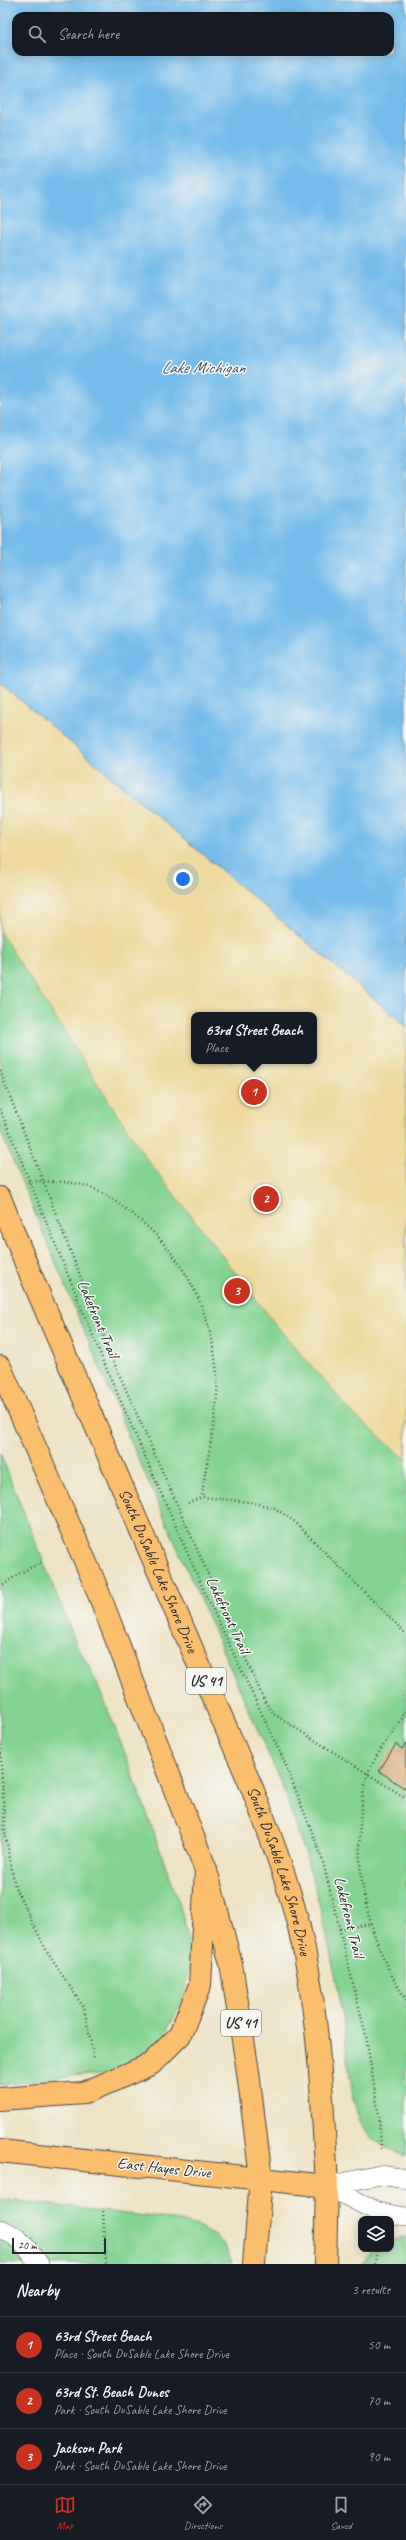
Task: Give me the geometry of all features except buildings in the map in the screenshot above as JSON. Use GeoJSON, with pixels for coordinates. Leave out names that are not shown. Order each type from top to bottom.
{"type":"FeatureCollection","features":[{"type":"Feature","properties":{"kind":"main road","name":"South DuSable Lake Shore Drive"},"geometry":{"type":"LineString","coordinates":[[0,1198],[32,1278],[252,1788],[278,1853],[308,1971],[321,2076],[327,2186]]}},
{"type":"Feature","properties":{"kind":"main road","name":"US 41"},"geometry":{"type":"LineString","coordinates":[[0,1367],[93,1579],[206,1870],[231,1964],[248,2072],[260,2179],[254,2264]]}},
{"type":"Feature","properties":{"kind":"main road"},"geometry":{"type":"LineString","coordinates":[[0,2099],[23,2099],[84,2093],[150,2064],[180,2035],[200,1985],[206,1870]]}},
{"type":"Feature","properties":{"kind":"main road","name":"East Hayes Drive"},"geometry":{"type":"LineString","coordinates":[[0,2151],[327,2186]]}},
{"type":"Feature","properties":{"kind":"main road","name":"US 41"},"geometry":{"type":"LineString","coordinates":[[325,2264],[327,2186]]}},
{"type":"Feature","properties":{"kind":"lane","name":"East Hayes Drive"},"geometry":{"type":"LineString","coordinates":[[327,2186],[380,2175],[406,2179]]}},
{"type":"Feature","properties":{"kind":"lane","name":"East Hayes Drive"},"geometry":{"type":"LineString","coordinates":[[327,2186],[380,2214],[406,2217]]}},
{"type":"Feature","properties":{"kind":"lane"},"geometry":{"type":"LineString","coordinates":[[0,2229],[9,2232],[23,2242],[39,2264]]}},
{"type":"Feature","properties":{"kind":"path","name":"Lakefront Trail"},"geometry":{"type":"LineString","coordinates":[[0,1070],[42,1181],[118,1372],[265,1702],[275,1715],[406,1798]]}},
{"type":"Feature","properties":{"kind":"path","name":"Lakefront Trail"},"geometry":{"type":"LineString","coordinates":[[0,1109],[28,1182],[154,1479],[285,1763],[322,1858],[366,2036],[379,2116],[381,2146]]}},
{"type":"Feature","properties":{"kind":"path"},"geometry":{"type":"LineString","coordinates":[[28,1182],[42,1181],[80,1184],[109,1196],[149,1226],[180,1263],[200,1299],[214,1348],[217,1378],[215,1412],[205,1465],[202,1497]]}},
{"type":"Feature","properties":{"kind":"path"},"geometry":{"type":"LineString","coordinates":[[188,1503],[202,1497],[250,1502],[275,1508],[290,1519],[406,1634]]}},
{"type":"Feature","properties":{"kind":"path"},"geometry":{"type":"LineString","coordinates":[[0,1588],[18,1574],[44,1561]]}},
{"type":"Feature","properties":{"kind":"path"},"geometry":{"type":"LineString","coordinates":[[406,1712],[368,1774],[362,1803],[360,1840],[365,1901],[370,1924],[388,1971],[406,2000]]}},
{"type":"Feature","properties":{"kind":"path"},"geometry":{"type":"LineString","coordinates":[[0,1745],[5,1832],[15,1887],[47,1952],[84,2008],[95,2066]]}},
{"type":"Feature","properties":{"kind":"path"},"geometry":{"type":"LineString","coordinates":[[340,1929],[370,1924]]}},
{"type":"Feature","properties":{"kind":"path"},"geometry":{"type":"LineString","coordinates":[[103,2211],[106,2264]]}},
{"type":"Feature","properties":{"kind":"path"},"geometry":{"type":"LineString","coordinates":[[376,2264],[377,2252]]}},
{"type":"Feature","properties":{"kind":"green space"},"geometry":{"type":"Polygon","coordinates":[[[0,683],[406,1026],[406,2157],[371,2139],[359,2119],[353,2099],[339,1993],[322,1915],[306,1856],[281,1783],[130,1440],[0,1130],[0,683]]]}},
{"type":"Feature","properties":{"kind":"green space"},"geometry":{"type":"Polygon","coordinates":[[[0,1453],[77,1646],[88,1665],[120,1740],[179,1903],[187,1936],[189,1967],[183,1996],[171,2023],[154,2046],[131,2065],[111,2072],[0,2085],[0,1453]]]}},
{"type":"Feature","properties":{"kind":"green space"},"geometry":{"type":"Polygon","coordinates":[[[0,2199],[170,2219],[198,2227],[216,2237],[225,2245],[232,2264],[0,2264],[0,2199]]]}},
{"type":"Feature","properties":{"kind":"green space"},"geometry":{"type":"Polygon","coordinates":[[[406,2236],[406,2264],[362,2264],[371,2252],[394,2252],[394,2240],[406,2236]]]}},
{"type":"Feature","properties":{"kind":"sand"},"geometry":{"type":"Polygon","coordinates":[[[0,683],[406,1026],[406,1459],[352,1413],[276,1325],[146,1158],[0,932],[0,683]]]}},
{"type":"Feature","properties":{"kind":"water","name":"Lake Michigan"},"geometry":{"type":"Polygon","coordinates":[[[0,0],[406,0],[406,1026],[0,683],[0,0]]]}},
{"type":"Feature","properties":{"kind":"place","name":"63rd Street Beach"},"geometry":{"type":"Point","coordinates":[254,1092]}},
{"type":"Feature","properties":{"kind":"place","name":"63rd St. Beach Dunes"},"geometry":{"type":"Point","coordinates":[266,1199]}},
{"type":"Feature","properties":{"kind":"place","name":"Jackson Park"},"geometry":{"type":"Point","coordinates":[237,1291]}}]}
